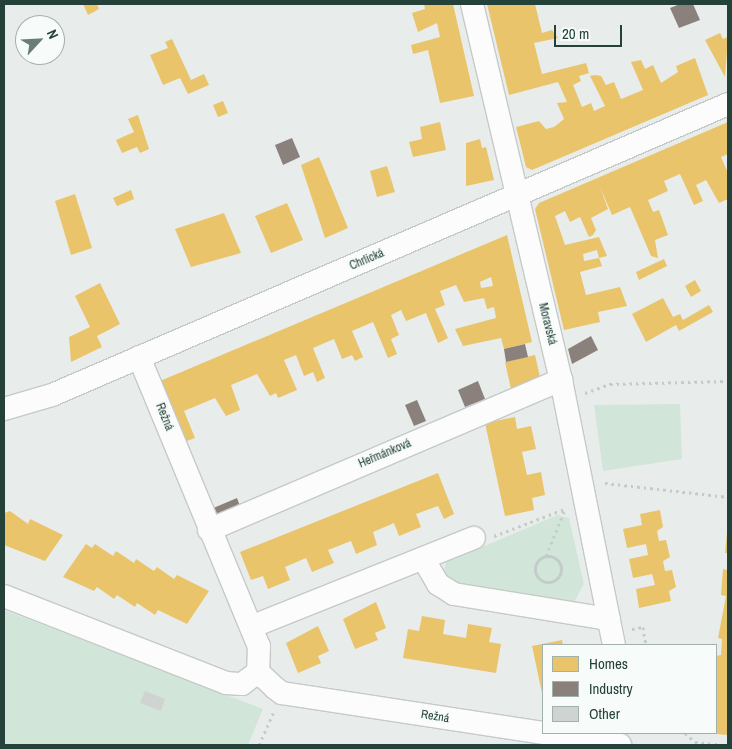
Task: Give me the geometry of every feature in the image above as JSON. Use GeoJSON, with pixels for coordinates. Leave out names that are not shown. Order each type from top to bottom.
{"type":"FeatureCollection","features":[{"type":"Feature","properties":{"kind":"street","name":"Moravská"},"geometry":{"type":"LineString","coordinates":[[472,4],[515,197],[561,380],[614,644]]}},
{"type":"Feature","properties":{"kind":"street","name":"Chrlická"},"geometry":{"type":"LineString","coordinates":[[4,409],[52,395],[728,104]]}},
{"type":"Feature","properties":{"kind":"street","name":"Režná"},"geometry":{"type":"LineString","coordinates":[[139,357],[209,530],[251,627],[261,658],[258,672]]}},
{"type":"Feature","properties":{"kind":"street","name":"Heřmánková"},"geometry":{"type":"LineString","coordinates":[[209,530],[561,380]]}},
{"type":"Feature","properties":{"kind":"street"},"geometry":{"type":"LineString","coordinates":[[251,627],[474,538]]}},
{"type":"Feature","properties":{"kind":"street"},"geometry":{"type":"LineString","coordinates":[[423,558],[438,584],[454,594],[609,619]]}},
{"type":"Feature","properties":{"kind":"street"},"geometry":{"type":"LineString","coordinates":[[4,596],[226,683],[242,684],[258,672],[282,693]]}},
{"type":"Feature","properties":{"kind":"street","name":"Režná"},"geometry":{"type":"LineString","coordinates":[[282,693],[542,733]]}},
{"type":"Feature","properties":{"kind":"street","name":"Režná"},"geometry":{"type":"LineString","coordinates":[[548,734],[620,745]]}},
{"type":"Feature","properties":{"kind":"path"},"geometry":{"type":"LineString","coordinates":[[578,396],[610,384],[728,381]]}},
{"type":"Feature","properties":{"kind":"path"},"geometry":{"type":"LineString","coordinates":[[595,482],[728,497]]}},
{"type":"Feature","properties":{"kind":"path"},"geometry":{"type":"LineString","coordinates":[[474,538],[502,535],[572,507]]}},
{"type":"Feature","properties":{"kind":"path"},"geometry":{"type":"LineString","coordinates":[[546,556],[558,560],[561,568],[560,576],[549,582],[538,578],[534,570],[539,559],[546,556],[566,509]]}},
{"type":"Feature","properties":{"kind":"path"},"geometry":{"type":"LineString","coordinates":[[260,745],[282,693]]}},
{"type":"Feature","properties":{"kind":"path"},"geometry":{"type":"LineString","coordinates":[[686,734],[695,742],[724,745]]}},
{"type":"Feature","properties":{"kind":"green space"},"geometry":{"type":"Polygon","coordinates":[[[680,404],[682,459],[603,471],[594,405],[680,404]]]}},
{"type":"Feature","properties":{"kind":"green space"},"geometry":{"type":"Polygon","coordinates":[[[558,515],[569,518],[584,584],[573,604],[450,582],[444,571],[446,562],[558,515]]]}},
{"type":"Feature","properties":{"kind":"green space"},"geometry":{"type":"Polygon","coordinates":[[[4,610],[263,709],[248,745],[4,745],[4,610]]]}},
{"type":"Feature","properties":{"kind":"building: Homes"},"geometry":{"type":"Polygon","coordinates":[[[83,4],[97,4],[99,9],[88,15],[83,4]]]}},
{"type":"Feature","properties":{"kind":"building: Homes"},"geometry":{"type":"Polygon","coordinates":[[[424,4],[453,4],[474,96],[440,103],[428,50],[413,54],[411,45],[440,37],[437,23],[418,32],[412,13],[425,9],[424,4]]]}},
{"type":"Feature","properties":{"kind":"building: Homes"},"geometry":{"type":"Polygon","coordinates":[[[487,4],[535,4],[542,33],[552,30],[558,38],[534,43],[542,74],[586,63],[589,73],[579,76],[581,81],[573,85],[582,107],[591,103],[594,111],[605,106],[590,76],[601,76],[606,85],[614,82],[621,99],[643,90],[631,62],[641,60],[645,69],[653,65],[661,83],[678,72],[676,66],[695,58],[708,95],[532,170],[526,167],[516,127],[539,121],[546,129],[554,127],[564,119],[557,103],[567,102],[558,82],[509,95],[487,4]]]}},
{"type":"Feature","properties":{"kind":"building: Homes"},"geometry":{"type":"Polygon","coordinates":[[[720,33],[723,39],[728,37],[725,77],[705,40],[720,33]]]}},
{"type":"Feature","properties":{"kind":"building: Homes"},"geometry":{"type":"Polygon","coordinates":[[[172,39],[191,80],[204,74],[209,85],[188,94],[180,78],[163,85],[150,55],[168,48],[165,42],[172,39]]]}},
{"type":"Feature","properties":{"kind":"building: Homes"},"geometry":{"type":"Polygon","coordinates":[[[223,101],[228,113],[218,117],[213,105],[223,101]]]}},
{"type":"Feature","properties":{"kind":"building: Homes"},"geometry":{"type":"Polygon","coordinates":[[[138,115],[149,149],[140,153],[137,147],[122,153],[116,140],[134,132],[128,119],[138,115]]]}},
{"type":"Feature","properties":{"kind":"building: Homes"},"geometry":{"type":"Polygon","coordinates":[[[440,122],[446,150],[413,157],[409,142],[422,139],[420,127],[440,122]]]}},
{"type":"Feature","properties":{"kind":"building: Homes"},"geometry":{"type":"Polygon","coordinates":[[[728,122],[728,154],[721,157],[728,173],[728,199],[719,203],[706,180],[696,185],[703,201],[694,205],[680,174],[664,181],[668,191],[648,200],[653,212],[659,210],[668,235],[655,240],[658,258],[651,256],[630,207],[612,215],[600,187],[608,209],[591,218],[596,230],[593,235],[589,237],[580,217],[570,222],[565,211],[555,216],[565,245],[599,237],[607,256],[599,258],[602,266],[580,272],[586,295],[620,287],[627,306],[598,312],[600,322],[564,330],[535,209],[539,203],[728,122]],[[597,250],[583,254],[584,261],[599,258],[597,250]]]}},
{"type":"Feature","properties":{"kind":"building: Homes"},"geometry":{"type":"Polygon","coordinates":[[[480,139],[482,148],[486,147],[494,180],[466,186],[466,143],[480,139]]]}},
{"type":"Feature","properties":{"kind":"building: Homes"},"geometry":{"type":"Polygon","coordinates":[[[319,157],[348,228],[325,238],[301,165],[319,157]]]}},
{"type":"Feature","properties":{"kind":"building: Homes"},"geometry":{"type":"Polygon","coordinates":[[[387,166],[395,192],[377,197],[370,171],[387,166]]]}},
{"type":"Feature","properties":{"kind":"building: Homes"},"geometry":{"type":"Polygon","coordinates":[[[131,190],[134,199],[117,206],[113,198],[131,190]]]}},
{"type":"Feature","properties":{"kind":"building: Homes"},"geometry":{"type":"Polygon","coordinates":[[[75,194],[92,248],[71,255],[55,201],[75,194]]]}},
{"type":"Feature","properties":{"kind":"building: Homes"},"geometry":{"type":"Polygon","coordinates":[[[287,203],[303,240],[271,253],[255,216],[287,203]]]}},
{"type":"Feature","properties":{"kind":"building: Homes"},"geometry":{"type":"Polygon","coordinates":[[[224,213],[241,253],[191,267],[175,229],[224,213]]]}},
{"type":"Feature","properties":{"kind":"building: Homes"},"geometry":{"type":"Polygon","coordinates":[[[507,235],[532,342],[504,349],[501,338],[463,346],[455,329],[496,318],[494,307],[487,309],[484,298],[464,302],[456,285],[440,291],[445,305],[435,309],[448,338],[438,343],[426,313],[406,321],[401,310],[391,315],[399,335],[391,339],[397,354],[388,358],[373,322],[352,331],[363,357],[355,361],[352,355],[342,359],[334,339],[313,348],[325,378],[317,382],[313,372],[304,376],[296,355],[284,360],[297,390],[278,398],[276,393],[270,396],[257,374],[231,385],[240,410],[226,416],[215,398],[184,411],[195,438],[184,442],[160,381],[507,235]],[[491,277],[480,282],[481,288],[493,286],[491,277]]]}},
{"type":"Feature","properties":{"kind":"building: Homes"},"geometry":{"type":"Polygon","coordinates":[[[664,259],[667,266],[639,280],[636,272],[664,259]]]}},
{"type":"Feature","properties":{"kind":"building: Homes"},"geometry":{"type":"Polygon","coordinates":[[[695,280],[701,291],[691,297],[685,286],[695,280]]]}},
{"type":"Feature","properties":{"kind":"building: Homes"},"geometry":{"type":"Polygon","coordinates":[[[100,283],[120,324],[97,336],[102,347],[71,362],[69,337],[90,327],[75,296],[100,283]]]}},
{"type":"Feature","properties":{"kind":"building: Homes"},"geometry":{"type":"Polygon","coordinates":[[[663,298],[673,317],[680,314],[683,320],[709,305],[713,312],[679,331],[676,325],[646,342],[632,314],[663,298]]]}},
{"type":"Feature","properties":{"kind":"building: Homes"},"geometry":{"type":"Polygon","coordinates":[[[535,355],[540,377],[511,389],[505,362],[535,355]]]}},
{"type":"Feature","properties":{"kind":"building: Homes"},"geometry":{"type":"Polygon","coordinates":[[[515,417],[517,429],[531,426],[536,449],[522,452],[527,475],[541,472],[545,495],[532,498],[534,510],[505,516],[485,423],[515,417]]]}},
{"type":"Feature","properties":{"kind":"building: Homes"},"geometry":{"type":"Polygon","coordinates":[[[438,473],[454,514],[444,519],[438,506],[416,514],[421,527],[399,536],[394,523],[373,532],[377,545],[356,554],[351,541],[328,550],[334,563],[312,572],[306,558],[285,567],[290,580],[268,589],[263,576],[251,580],[240,552],[438,473]]]}},
{"type":"Feature","properties":{"kind":"building: Homes"},"geometry":{"type":"Polygon","coordinates":[[[660,510],[663,527],[657,531],[659,541],[666,540],[670,557],[663,561],[665,571],[672,570],[676,587],[669,591],[671,601],[639,608],[636,589],[655,585],[652,574],[633,578],[629,559],[648,555],[646,544],[627,548],[623,529],[642,525],[640,514],[660,510]]]}},
{"type":"Feature","properties":{"kind":"building: Homes"},"geometry":{"type":"Polygon","coordinates":[[[10,511],[28,524],[30,519],[63,535],[45,561],[4,545],[4,513],[10,511]]]}},
{"type":"Feature","properties":{"kind":"building: Homes"},"geometry":{"type":"Polygon","coordinates":[[[727,533],[728,553],[725,553],[727,533]]]}},
{"type":"Feature","properties":{"kind":"building: Homes"},"geometry":{"type":"Polygon","coordinates":[[[86,544],[92,548],[95,544],[113,556],[116,551],[134,563],[136,559],[154,571],[157,567],[174,579],[177,575],[209,591],[187,624],[158,610],[155,615],[137,603],[135,607],[117,595],[114,599],[97,587],[94,591],[63,577],[86,544]]]}},
{"type":"Feature","properties":{"kind":"building: Homes"},"geometry":{"type":"Polygon","coordinates":[[[723,569],[728,570],[728,735],[716,734],[717,656],[721,655],[722,639],[718,638],[726,596],[721,595],[723,569]]]}},
{"type":"Feature","properties":{"kind":"building: Homes"},"geometry":{"type":"Polygon","coordinates":[[[376,602],[386,628],[375,633],[378,640],[355,649],[343,619],[376,602]]]}},
{"type":"Feature","properties":{"kind":"building: Homes"},"geometry":{"type":"Polygon","coordinates":[[[422,616],[445,620],[443,634],[466,638],[468,624],[492,628],[489,642],[501,644],[496,673],[403,658],[408,629],[419,631],[422,616]]]}},
{"type":"Feature","properties":{"kind":"building: Homes"},"geometry":{"type":"Polygon","coordinates":[[[318,626],[329,651],[318,656],[321,663],[298,673],[286,643],[318,626]]]}},
{"type":"Feature","properties":{"kind":"building: Homes"},"geometry":{"type":"Polygon","coordinates":[[[562,640],[563,644],[542,644],[562,640]]]}},
{"type":"Feature","properties":{"kind":"building: Homes"},"geometry":{"type":"Polygon","coordinates":[[[542,644],[542,693],[532,646],[542,644]]]}},
{"type":"Feature","properties":{"kind":"building: Industry"},"geometry":{"type":"Polygon","coordinates":[[[680,4],[693,4],[700,20],[679,28],[670,8],[680,4]]]}},
{"type":"Feature","properties":{"kind":"building: Industry"},"geometry":{"type":"Polygon","coordinates":[[[292,138],[300,157],[283,165],[275,145],[292,138]]]}},
{"type":"Feature","properties":{"kind":"building: Industry"},"geometry":{"type":"Polygon","coordinates":[[[591,336],[598,350],[572,364],[568,349],[591,336]]]}},
{"type":"Feature","properties":{"kind":"building: Industry"},"geometry":{"type":"Polygon","coordinates":[[[525,344],[528,357],[506,362],[504,349],[525,344]]]}},
{"type":"Feature","properties":{"kind":"building: Industry"},"geometry":{"type":"Polygon","coordinates":[[[478,381],[485,399],[465,407],[458,390],[478,381]]]}},
{"type":"Feature","properties":{"kind":"building: Industry"},"geometry":{"type":"Polygon","coordinates":[[[417,400],[426,421],[414,426],[405,405],[417,400]]]}},
{"type":"Feature","properties":{"kind":"building: Industry"},"geometry":{"type":"Polygon","coordinates":[[[237,498],[241,509],[215,520],[211,509],[237,498]]]}},
{"type":"Feature","properties":{"kind":"building: Other"},"geometry":{"type":"Polygon","coordinates":[[[145,691],[165,699],[161,711],[140,703],[145,691]]]}}]}
